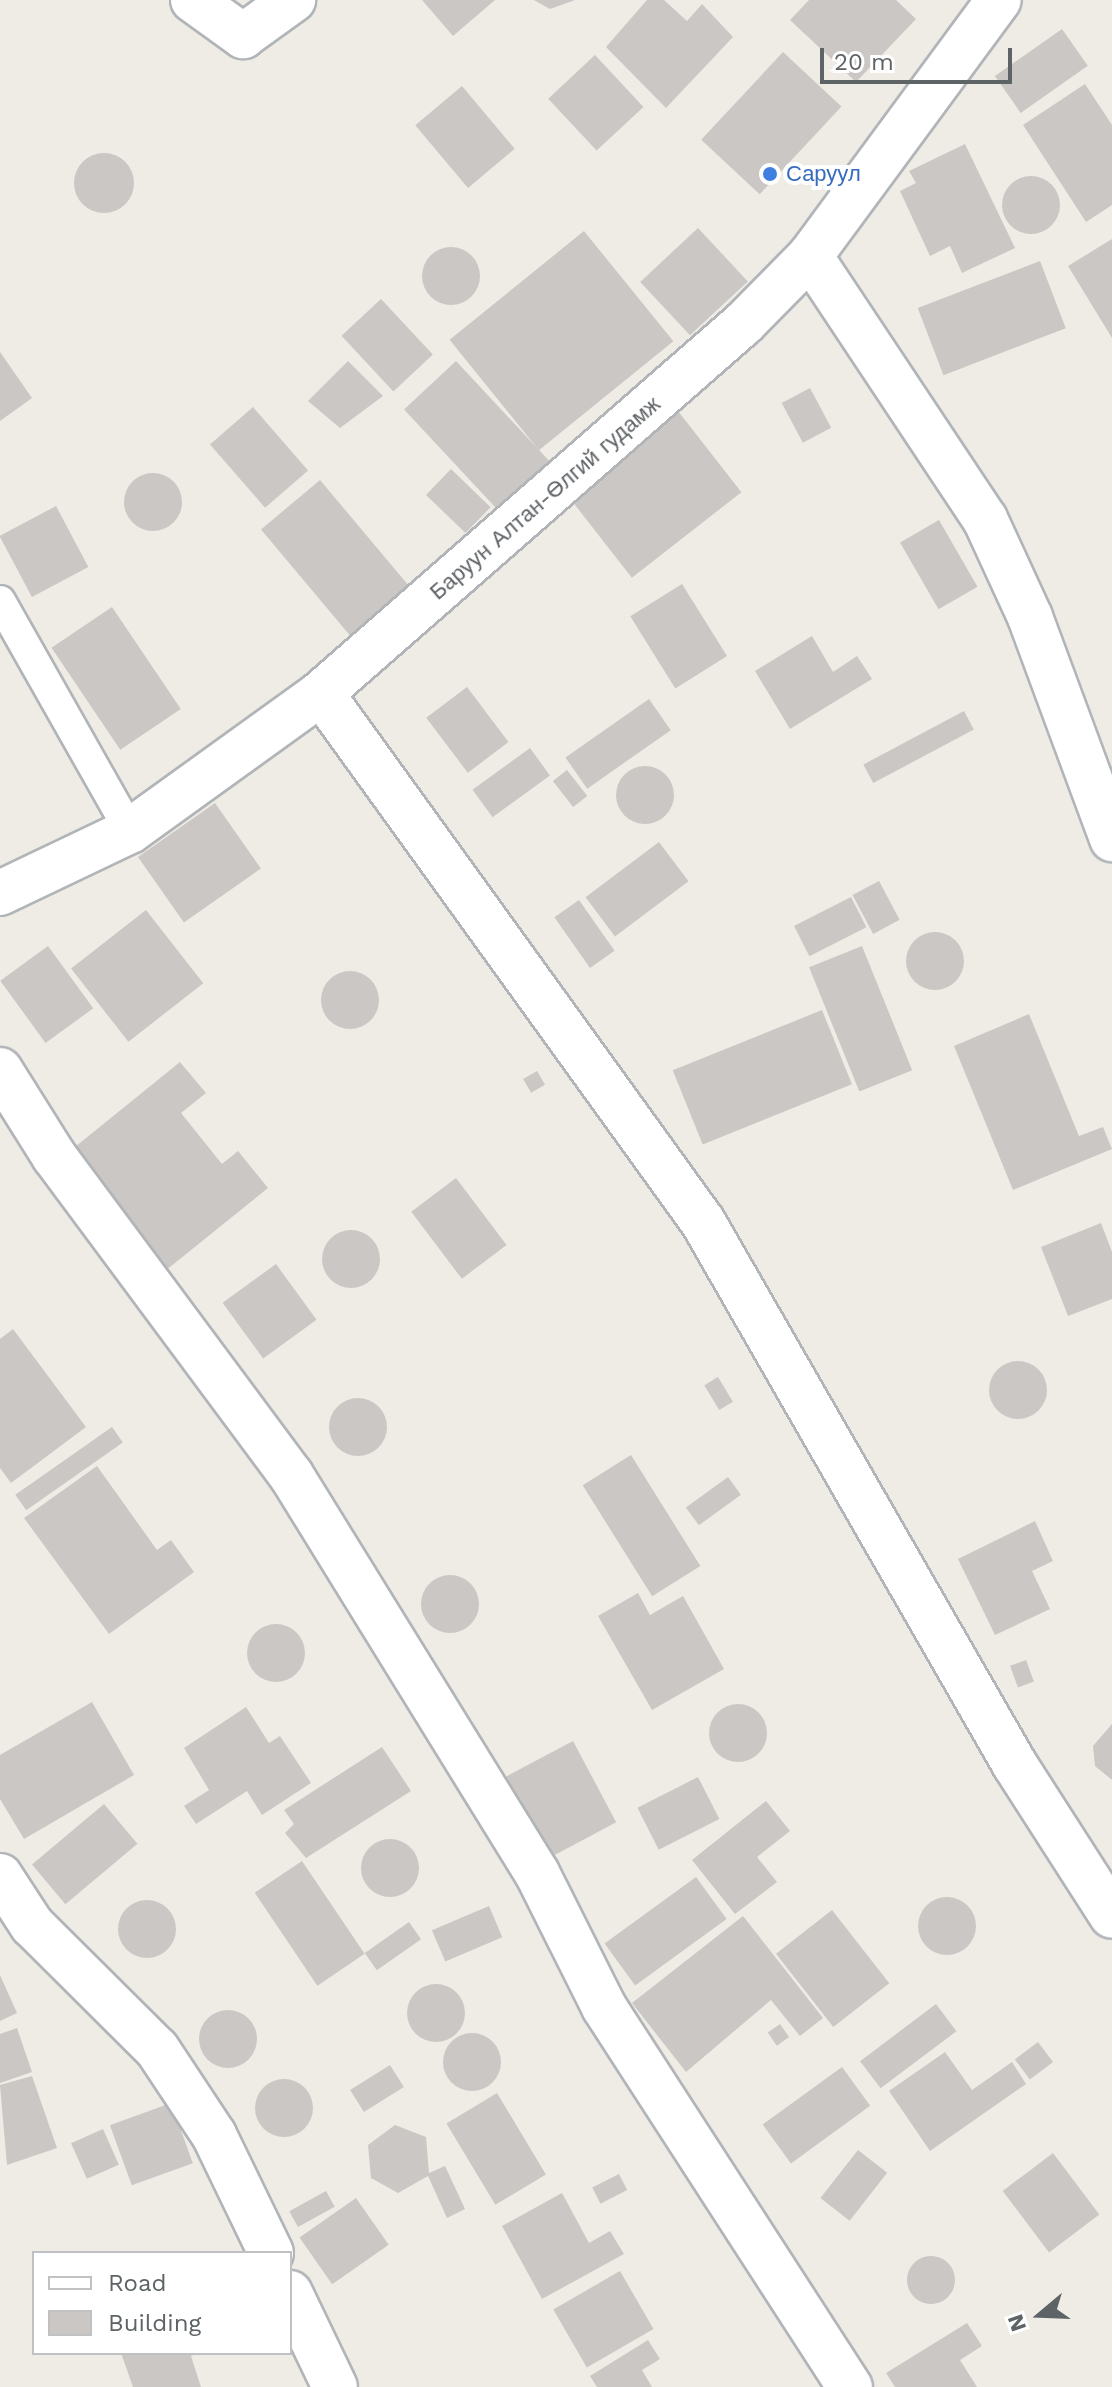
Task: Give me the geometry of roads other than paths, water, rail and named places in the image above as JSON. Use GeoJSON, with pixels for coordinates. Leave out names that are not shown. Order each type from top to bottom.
{"type":"FeatureCollection","features":[{"type":"Feature","properties":{"kind":"street"},"geometry":{"type":"LineString","coordinates":[[193,0],[243,36],[293,0]]}},
{"type":"Feature","properties":{"kind":"street","name":"Баруун Алтан-Өлгий гудамж"},"geometry":{"type":"LineString","coordinates":[[0,893],[130,831],[321,693],[721,343],[810,256],[999,0]]}},
{"type":"Feature","properties":{"kind":"street"},"geometry":{"type":"LineString","coordinates":[[810,256],[985,519],[1030,617],[1078,762],[1112,839]]}},
{"type":"Feature","properties":{"kind":"street"},"geometry":{"type":"LineString","coordinates":[[321,693],[703,1222],[1015,1765],[1112,1916]]}},
{"type":"Feature","properties":{"kind":"street"},"geometry":{"type":"LineString","coordinates":[[0,1070],[54,1156],[291,1475],[537,1873],[604,2007],[850,2387]]}},
{"type":"Feature","properties":{"kind":"street"},"geometry":{"type":"LineString","coordinates":[[0,1876],[32,1925],[157,2049],[214,2135],[270,2251]]}},
{"type":"Feature","properties":{"kind":"street"},"geometry":{"type":"LineString","coordinates":[[292,2297],[335,2387]]}},
{"type":"Feature","properties":{"kind":"lane"},"geometry":{"type":"LineString","coordinates":[[0,601],[130,831]]}},
{"type":"Feature","properties":{"kind":"place","name":"Саруул"},"geometry":{"type":"Point","coordinates":[770,174]}}]}
